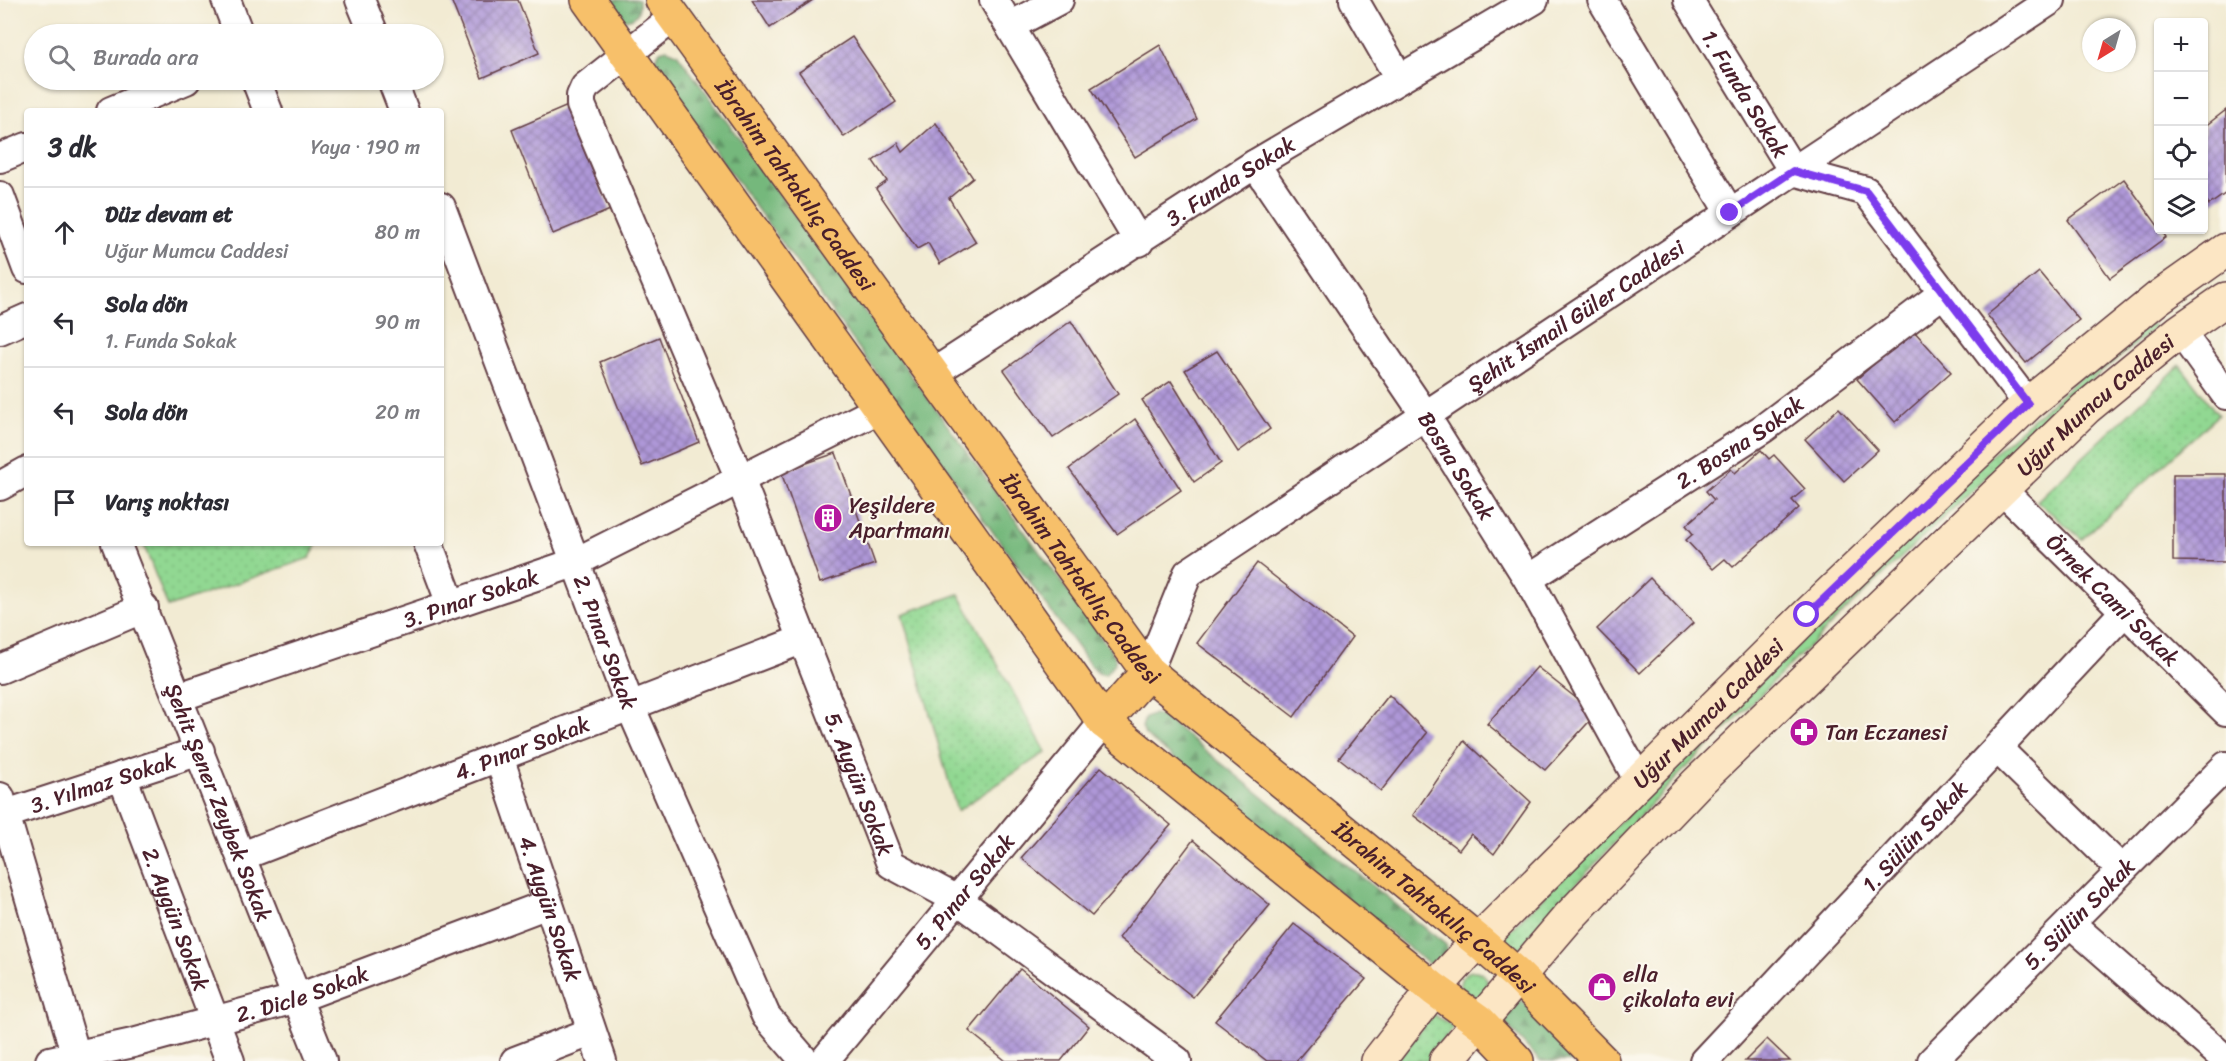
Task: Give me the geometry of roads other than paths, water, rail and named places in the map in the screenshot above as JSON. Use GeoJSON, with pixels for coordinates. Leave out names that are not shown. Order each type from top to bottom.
{"type":"FeatureCollection","features":[{"type":"Feature","properties":{"kind":"main road"},"geometry":{"type":"LineString","coordinates":[[588,0],[1104,722],[1434,989],[1480,1022],[1517,1061]]}},
{"type":"Feature","properties":{"kind":"main road","name":"İbrahim Tahtakılıç Caddesi"},"geometry":{"type":"LineString","coordinates":[[668,8],[1148,672],[1478,941],[1517,975],[1602,1061]]}},
{"type":"Feature","properties":{"kind":"main road"},"geometry":{"type":"LineString","coordinates":[[1104,722],[1148,672]]}},
{"type":"Feature","properties":{"kind":"street"},"geometry":{"type":"LineString","coordinates":[[226,0],[235,24]]}},
{"type":"Feature","properties":{"kind":"street"},"geometry":{"type":"LineString","coordinates":[[360,0],[370,24]]}},
{"type":"Feature","properties":{"kind":"street"},"geometry":{"type":"LineString","coordinates":[[994,0],[1139,242]]}},
{"type":"Feature","properties":{"kind":"street"},"geometry":{"type":"LineString","coordinates":[[1010,26],[1059,0]]}},
{"type":"Feature","properties":{"kind":"street"},"geometry":{"type":"LineString","coordinates":[[1354,0],[1399,78]]}},
{"type":"Feature","properties":{"kind":"street","name":"3. Funda Sokak"},"geometry":{"type":"LineString","coordinates":[[933,373],[1139,242],[1255,164],[1533,0]]}},
{"type":"Feature","properties":{"kind":"street"},"geometry":{"type":"LineString","coordinates":[[1602,0],[1730,213]]}},
{"type":"Feature","properties":{"kind":"street","name":"1. Funda Sokak"},"geometry":{"type":"LineString","coordinates":[[1688,0],[1793,171],[1866,191],[1942,294],[2028,404]]}},
{"type":"Feature","properties":{"kind":"street","name":"Şehit İsmail Güler Caddesi"},"geometry":{"type":"LineString","coordinates":[[1148,672],[1188,573],[2042,3]]}},
{"type":"Feature","properties":{"kind":"street","name":"5. Aygün Sokak"},"geometry":{"type":"LineString","coordinates":[[668,8],[628,54],[585,87],[581,96],[581,105],[740,479],[801,640],[891,864],[957,900],[1143,1051],[1177,1061]]}},
{"type":"Feature","properties":{"kind":"street"},"geometry":{"type":"LineString","coordinates":[[118,108],[162,90]]}},
{"type":"Feature","properties":{"kind":"street"},"geometry":{"type":"LineString","coordinates":[[260,90],[267,108]]}},
{"type":"Feature","properties":{"kind":"street"},"geometry":{"type":"LineString","coordinates":[[396,90],[403,108]]}},
{"type":"Feature","properties":{"kind":"street"},"geometry":{"type":"LineString","coordinates":[[0,158],[24,148]]}},
{"type":"Feature","properties":{"kind":"street","name":"Bosna Sokak"},"geometry":{"type":"LineString","coordinates":[[1255,164],[1425,415],[1528,579],[1639,780]]}},
{"type":"Feature","properties":{"kind":"street"},"geometry":{"type":"LineString","coordinates":[[0,196],[24,261]]}},
{"type":"Feature","properties":{"kind":"street","name":"2. Pınar Sokak"},"geometry":{"type":"LineString","coordinates":[[444,215],[630,706],[766,1016],[805,1061]]}},
{"type":"Feature","properties":{"kind":"street","name":"Uğur Mumcu Caddesi"},"geometry":{"type":"LineString","coordinates":[[1378,1061],[1434,989],[1478,941],[1815,607],[2028,404],[2158,298],[2226,250]]}},
{"type":"Feature","properties":{"kind":"street","name":"2. Bosna Sokak"},"geometry":{"type":"LineString","coordinates":[[1528,579],[1764,428],[1942,294]]}},
{"type":"Feature","properties":{"kind":"street"},"geometry":{"type":"LineString","coordinates":[[2158,298],[2226,395]]}},
{"type":"Feature","properties":{"kind":"street","name":"Uğur Mumcu Caddesi"},"geometry":{"type":"LineString","coordinates":[[1446,1061],[1517,975],[1568,918],[1696,784],[2000,488],[2086,408],[2180,331],[2226,299]]}},
{"type":"Feature","properties":{"kind":"street"},"geometry":{"type":"LineString","coordinates":[[0,330],[24,319]]}},
{"type":"Feature","properties":{"kind":"street","name":"3. Pınar Sokak"},"geometry":{"type":"LineString","coordinates":[[179,697],[574,563],[879,409]]}},
{"type":"Feature","properties":{"kind":"street"},"geometry":{"type":"LineString","coordinates":[[0,486],[24,473]]}},
{"type":"Feature","properties":{"kind":"street","name":"Örnek Cami Sokak"},"geometry":{"type":"LineString","coordinates":[[2000,488],[2226,711]]}},
{"type":"Feature","properties":{"kind":"street","name":"Şehit Şener Zeybek Sokak"},"geometry":{"type":"LineString","coordinates":[[117,546],[243,856],[322,1061]]}},
{"type":"Feature","properties":{"kind":"street"},"geometry":{"type":"LineString","coordinates":[[429,546],[451,604]]}},
{"type":"Feature","properties":{"kind":"street"},"geometry":{"type":"LineString","coordinates":[[0,669],[144,608]]}},
{"type":"Feature","properties":{"kind":"street","name":"1. Sülün Sokak"},"geometry":{"type":"LineString","coordinates":[[1704,1061],[2125,611]]}},
{"type":"Feature","properties":{"kind":"street","name":"4. Pınar Sokak"},"geometry":{"type":"LineString","coordinates":[[243,856],[801,640]]}},
{"type":"Feature","properties":{"kind":"street","name":"5. Pınar Sokak"},"geometry":{"type":"LineString","coordinates":[[824,1061],[1104,722]]}},
{"type":"Feature","properties":{"kind":"street"},"geometry":{"type":"LineString","coordinates":[[1996,748],[2122,870]]}},
{"type":"Feature","properties":{"kind":"street","name":"3. Yılmaz Sokak"},"geometry":{"type":"LineString","coordinates":[[3,806],[122,776],[200,751]]}},
{"type":"Feature","properties":{"kind":"street","name":"4. Aygün Sokak"},"geometry":{"type":"LineString","coordinates":[[499,757],[602,1061]]}},
{"type":"Feature","properties":{"kind":"street","name":"5. Sülün Sokak"},"geometry":{"type":"LineString","coordinates":[[1935,1060],[2226,766]]}},
{"type":"Feature","properties":{"kind":"street","name":"2. Aygün Sokak"},"geometry":{"type":"LineString","coordinates":[[122,776],[230,1061]]}},
{"type":"Feature","properties":{"kind":"street"},"geometry":{"type":"LineString","coordinates":[[3,806],[63,1058]]}},
{"type":"Feature","properties":{"kind":"street","name":"2. Dicle Sokak"},"geometry":{"type":"LineString","coordinates":[[63,1058],[137,1052],[214,1020],[298,999],[548,904]]}},
{"type":"Feature","properties":{"kind":"street"},"geometry":{"type":"LineString","coordinates":[[2070,923],[2226,1060]]}},
{"type":"Feature","properties":{"kind":"street"},"geometry":{"type":"LineString","coordinates":[[515,1061],[591,1032]]}},
{"type":"Feature","properties":{"kind":"place","name":"Yeşildere Apartmanı"},"geometry":{"type":"Point","coordinates":[828,518]}},
{"type":"Feature","properties":{"kind":"place","name":"Tan Eczanesi"},"geometry":{"type":"Point","coordinates":[1804,732]}},
{"type":"Feature","properties":{"kind":"place","name":"ella çikolata evi"},"geometry":{"type":"Point","coordinates":[1602,987]}}]}
